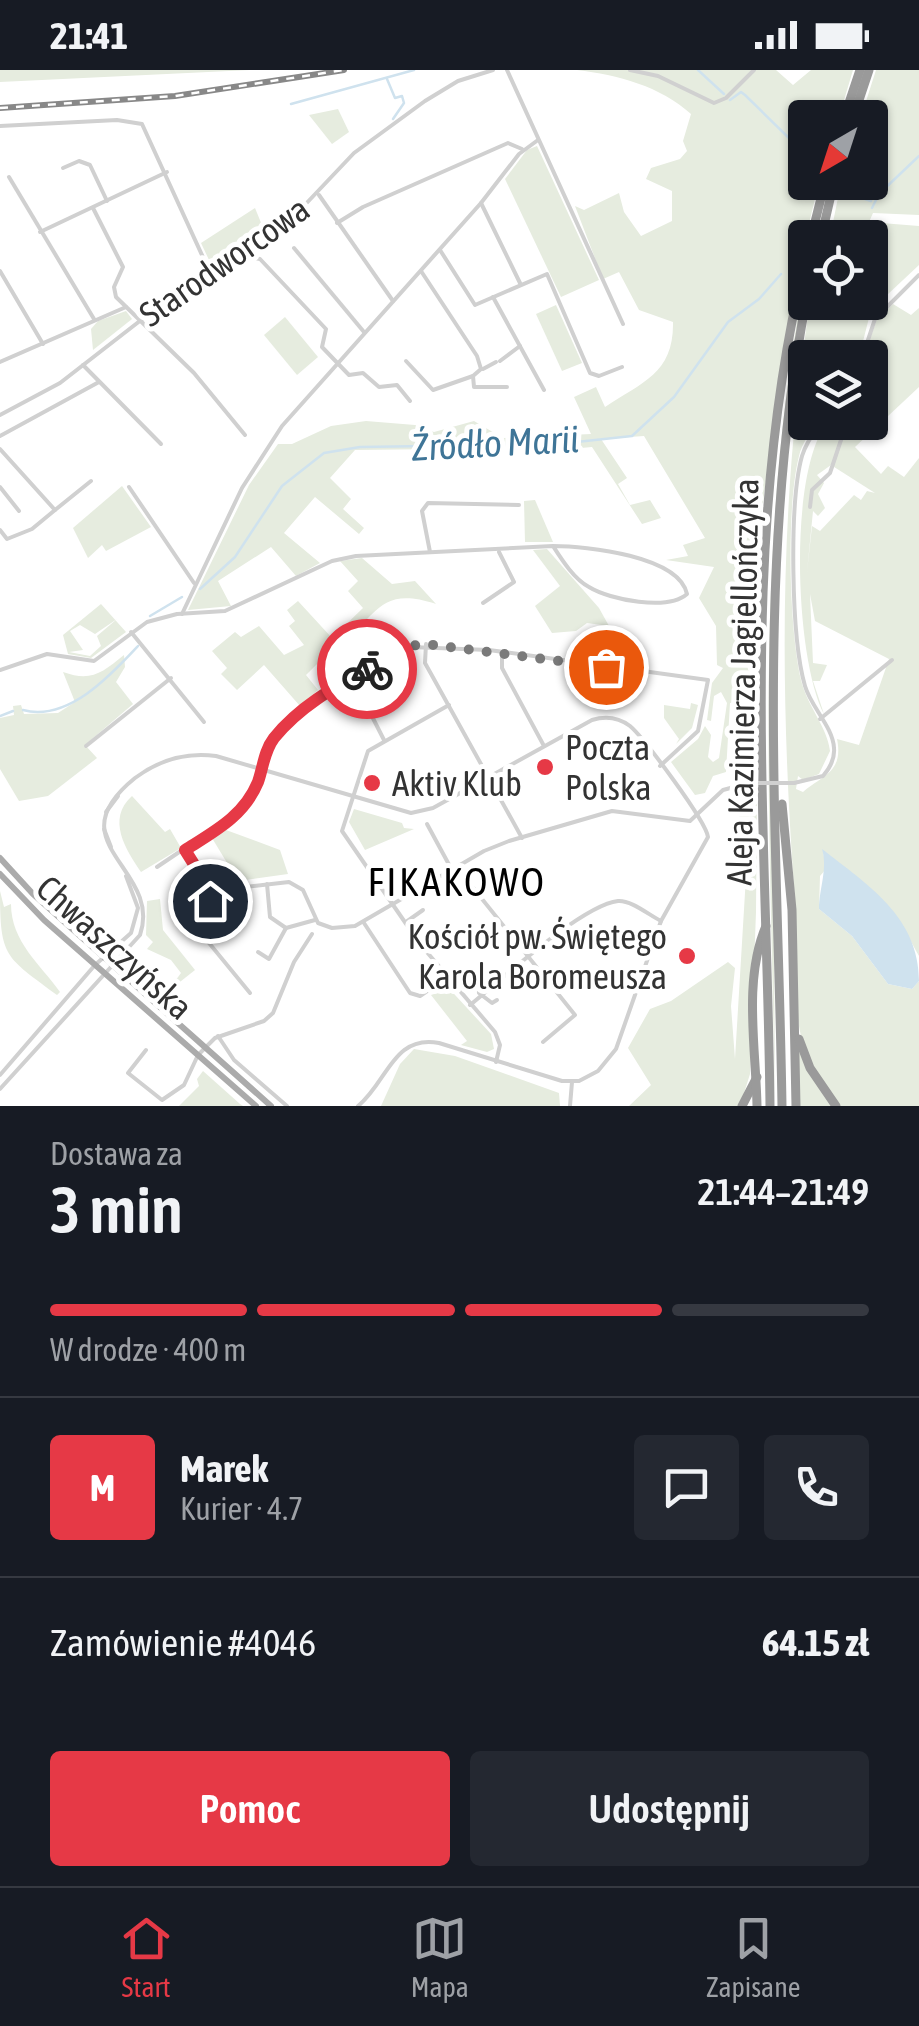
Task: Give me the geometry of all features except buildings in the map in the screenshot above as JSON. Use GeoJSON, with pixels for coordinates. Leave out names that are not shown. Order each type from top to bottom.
{"type":"FeatureCollection","features":[{"type":"Feature","properties":{"kind":"highway"},"geometry":{"type":"LineString","coordinates":[[850,100],[860,70]]}},
{"type":"Feature","properties":{"kind":"highway"},"geometry":{"type":"LineString","coordinates":[[859,100],[869,70]]}},
{"type":"Feature","properties":{"kind":"highway","name":"Aleja Kazimierza Jagiellończyka"},"geometry":{"type":"LineString","coordinates":[[770,1106],[767,530],[780,397],[794,320]]}},
{"type":"Feature","properties":{"kind":"highway","name":"Aleja Kazimierza Jagiellończyka"},"geometry":{"type":"LineString","coordinates":[[782,1106],[777,772],[779,523],[788,413],[803,320]]}},
{"type":"Feature","properties":{"kind":"highway"},"geometry":{"type":"LineString","coordinates":[[777,772],[791,885],[796,1106]]}},
{"type":"Feature","properties":{"kind":"highway"},"geometry":{"type":"LineString","coordinates":[[757,1106],[756,966],[767,924]]}},
{"type":"Feature","properties":{"kind":"highway"},"geometry":{"type":"LineString","coordinates":[[794,1014],[804,1055],[836,1106]]}},
{"type":"Feature","properties":{"kind":"highway"},"geometry":{"type":"LineString","coordinates":[[742,1106],[756,1078]]}},
{"type":"Feature","properties":{"kind":"main road","name":"Chwaszczyńska"},"geometry":{"type":"LineString","coordinates":[[0,858],[271,1106]]}},
{"type":"Feature","properties":{"kind":"main road","name":"Chwaszczyńska"},"geometry":{"type":"LineString","coordinates":[[0,874],[95,965],[256,1106]]}},
{"type":"Feature","properties":{"kind":"street","name":"Starodworcowa"},"geometry":{"type":"LineString","coordinates":[[0,415],[54,387],[208,268],[318,194],[354,153],[424,101],[458,81],[492,70]]}},
{"type":"Feature","properties":{"kind":"street"},"geometry":{"type":"LineString","coordinates":[[508,70],[623,324]]}},
{"type":"Feature","properties":{"kind":"street"},"geometry":{"type":"LineString","coordinates":[[630,70],[658,76],[714,103],[726,98],[754,70]]}},
{"type":"Feature","properties":{"kind":"street"},"geometry":{"type":"LineString","coordinates":[[0,126],[117,120],[142,124],[208,268]]}},
{"type":"Feature","properties":{"kind":"street"},"geometry":{"type":"LineString","coordinates":[[182,614],[249,476],[289,416],[422,271],[523,150],[538,140]]}},
{"type":"Feature","properties":{"kind":"street"},"geometry":{"type":"LineString","coordinates":[[338,224],[363,207],[508,143],[523,150]]}},
{"type":"Feature","properties":{"kind":"street"},"geometry":{"type":"LineString","coordinates":[[63,168],[79,161],[90,165],[107,201]]}},
{"type":"Feature","properties":{"kind":"street"},"geometry":{"type":"LineString","coordinates":[[40,232],[167,172]]}},
{"type":"Feature","properties":{"kind":"street"},"geometry":{"type":"LineString","coordinates":[[8,177],[94,319]]}},
{"type":"Feature","properties":{"kind":"street"},"geometry":{"type":"LineString","coordinates":[[318,194],[394,301]]}},
{"type":"Feature","properties":{"kind":"street"},"geometry":{"type":"LineString","coordinates":[[481,203],[520,284]]}},
{"type":"Feature","properties":{"kind":"street"},"geometry":{"type":"LineString","coordinates":[[93,208],[123,268],[114,289],[126,308],[194,373],[244,435]]}},
{"type":"Feature","properties":{"kind":"street"},"geometry":{"type":"LineString","coordinates":[[294,248],[364,332]]}},
{"type":"Feature","properties":{"kind":"street"},"geometry":{"type":"LineString","coordinates":[[440,250],[471,303],[544,274],[549,277],[590,373],[600,376],[622,366]]}},
{"type":"Feature","properties":{"kind":"street"},"geometry":{"type":"LineString","coordinates":[[225,258],[233,266],[252,256],[264,262],[326,330],[322,345],[338,364],[351,376],[364,373],[380,388],[397,384],[410,401]]}},
{"type":"Feature","properties":{"kind":"street"},"geometry":{"type":"LineString","coordinates":[[0,271],[44,344]]}},
{"type":"Feature","properties":{"kind":"street"},"geometry":{"type":"LineString","coordinates":[[422,271],[474,350],[481,370]]}},
{"type":"Feature","properties":{"kind":"street"},"geometry":{"type":"LineString","coordinates":[[868,340],[875,319],[919,274]]}},
{"type":"Feature","properties":{"kind":"street"},"geometry":{"type":"LineString","coordinates":[[493,296],[544,390]]}},
{"type":"Feature","properties":{"kind":"street"},"geometry":{"type":"LineString","coordinates":[[0,362],[126,308]]}},
{"type":"Feature","properties":{"kind":"street"},"geometry":{"type":"LineString","coordinates":[[406,361],[433,390],[473,376],[520,346]]}},
{"type":"Feature","properties":{"kind":"street"},"geometry":{"type":"LineString","coordinates":[[83,365],[162,444]]}},
{"type":"Feature","properties":{"kind":"street"},"geometry":{"type":"LineString","coordinates":[[473,376],[478,389],[507,387]]}},
{"type":"Feature","properties":{"kind":"street"},"geometry":{"type":"LineString","coordinates":[[0,436],[99,382]]}},
{"type":"Feature","properties":{"kind":"street"},"geometry":{"type":"LineString","coordinates":[[258,952],[268,959],[286,928],[314,920],[332,928],[364,924],[488,848],[604,812],[634,810],[686,822],[700,814],[723,790],[750,783],[794,784],[818,779],[832,764],[834,743],[820,720],[802,671],[795,549],[801,459],[811,440]]}},
{"type":"Feature","properties":{"kind":"street"},"geometry":{"type":"LineString","coordinates":[[810,507],[813,488],[824,476],[839,440]]}},
{"type":"Feature","properties":{"kind":"street"},"geometry":{"type":"LineString","coordinates":[[0,449],[55,510]]}},
{"type":"Feature","properties":{"kind":"street"},"geometry":{"type":"LineString","coordinates":[[0,530],[6,539],[32,529],[90,480]]}},
{"type":"Feature","properties":{"kind":"street"},"geometry":{"type":"LineString","coordinates":[[0,486],[19,511]]}},
{"type":"Feature","properties":{"kind":"street"},"geometry":{"type":"LineString","coordinates":[[129,487],[194,583]]}},
{"type":"Feature","properties":{"kind":"street"},"geometry":{"type":"LineString","coordinates":[[430,552],[422,511],[428,503],[519,505]]}},
{"type":"Feature","properties":{"kind":"street"},"geometry":{"type":"LineString","coordinates":[[0,670],[46,654],[94,661],[147,622],[182,614],[213,614],[256,600],[337,558],[553,546],[659,562],[685,586],[684,598],[653,602],[600,592],[584,585],[553,546]]}},
{"type":"Feature","properties":{"kind":"street"},"geometry":{"type":"LineString","coordinates":[[484,603],[514,582],[498,550]]}},
{"type":"Feature","properties":{"kind":"street"},"geometry":{"type":"LineString","coordinates":[[132,632],[204,722]]}},
{"type":"Feature","properties":{"kind":"street"},"geometry":{"type":"LineString","coordinates":[[426,644],[425,663],[522,838]]}},
{"type":"Feature","properties":{"kind":"street"},"geometry":{"type":"LineString","coordinates":[[156,867],[242,809],[274,738],[313,700],[410,646],[426,644],[502,652],[708,680],[698,730],[660,766]]}},
{"type":"Feature","properties":{"kind":"street"},"geometry":{"type":"LineString","coordinates":[[502,652],[502,668],[544,746]]}},
{"type":"Feature","properties":{"kind":"street"},"geometry":{"type":"LineString","coordinates":[[820,720],[892,660]]}},
{"type":"Feature","properties":{"kind":"street"},"geometry":{"type":"LineString","coordinates":[[352,677],[384,741]]}},
{"type":"Feature","properties":{"kind":"street"},"geometry":{"type":"LineString","coordinates":[[86,746],[171,678]]}},
{"type":"Feature","properties":{"kind":"street"},"geometry":{"type":"LineString","coordinates":[[450,706],[366,754],[342,827],[344,838],[394,906],[498,1036],[496,1062]]}},
{"type":"Feature","properties":{"kind":"street"},"geometry":{"type":"LineString","coordinates":[[0,1090],[104,973],[136,943],[144,923],[142,900],[112,852],[104,829],[106,812],[120,792],[159,762],[189,755],[216,756],[418,812],[592,720],[610,718],[637,733],[700,814],[708,841],[660,921],[616,1049],[598,1071],[572,1082],[438,1043],[414,1042],[399,1052],[358,1106]]}},
{"type":"Feature","properties":{"kind":"street"},"geometry":{"type":"LineString","coordinates":[[427,824],[456,870],[575,1015],[543,1042]]}},
{"type":"Feature","properties":{"kind":"street"},"geometry":{"type":"LineString","coordinates":[[185,850],[210,890],[213,909],[233,932]]}},
{"type":"Feature","properties":{"kind":"street"},"geometry":{"type":"LineString","coordinates":[[0,1075],[95,965],[131,933],[137,901],[124,872]]}},
{"type":"Feature","properties":{"kind":"street"},"geometry":{"type":"LineString","coordinates":[[250,993],[181,907],[184,894],[285,881],[298,886],[314,920]]}},
{"type":"Feature","properties":{"kind":"street"},"geometry":{"type":"LineString","coordinates":[[267,884],[270,917],[286,928]]}},
{"type":"Feature","properties":{"kind":"street"},"geometry":{"type":"LineString","coordinates":[[470,1005],[529,957],[614,902],[627,902],[660,921]]}},
{"type":"Feature","properties":{"kind":"street"},"geometry":{"type":"LineString","coordinates":[[406,922],[423,910]]}},
{"type":"Feature","properties":{"kind":"street"},"geometry":{"type":"LineString","coordinates":[[364,924],[410,993],[420,996],[447,977]]}},
{"type":"Feature","properties":{"kind":"street"},"geometry":{"type":"LineString","coordinates":[[206,1047],[218,1036],[267,1019],[312,934]]}},
{"type":"Feature","properties":{"kind":"street"},"geometry":{"type":"LineString","coordinates":[[484,980],[478,985],[481,996],[492,1003],[496,1000]]}},
{"type":"Feature","properties":{"kind":"street"},"geometry":{"type":"LineString","coordinates":[[218,1036],[234,1060],[288,1106]]}},
{"type":"Feature","properties":{"kind":"street","name":"Chwaszczyńska"},"geometry":{"type":"LineString","coordinates":[[146,1050],[128,1073],[162,1100],[184,1085],[206,1047]]}},
{"type":"Feature","properties":{"kind":"street"},"geometry":{"type":"LineString","coordinates":[[570,1106],[572,1082]]}},
{"type":"Feature","properties":{"kind":"shaded area"},"geometry":{"type":"Polygon","coordinates":[[[0,70],[250,70],[0,82],[0,70]]]}},
{"type":"Feature","properties":{"kind":"shaded area"},"geometry":{"type":"Polygon","coordinates":[[[577,70],[776,70],[793,85],[811,70],[853,70],[844,100],[788,100],[788,200],[815,200],[810,220],[788,220],[790,320],[759,528],[756,912],[750,1074],[740,1106],[629,1106],[651,1085],[628,1048],[650,1009],[671,1001],[728,962],[735,968],[731,1006],[735,1059],[748,843],[733,834],[742,819],[731,809],[738,798],[737,791],[749,788],[749,779],[735,780],[732,770],[742,761],[741,702],[730,703],[726,772],[713,776],[705,793],[695,795],[671,762],[698,739],[705,726],[711,735],[708,757],[713,762],[719,758],[727,703],[721,692],[714,696],[711,721],[707,720],[712,683],[723,668],[717,665],[716,626],[699,598],[714,567],[666,560],[688,556],[683,545],[705,538],[644,436],[601,439],[627,478],[618,484],[630,505],[650,500],[661,518],[642,524],[592,447],[537,452],[533,448],[355,450],[330,478],[351,499],[343,509],[364,528],[359,534],[315,497],[284,533],[320,563],[296,576],[271,547],[218,581],[231,606],[188,610],[249,485],[278,444],[292,444],[331,426],[366,421],[415,425],[434,432],[474,421],[503,438],[591,434],[574,397],[596,387],[605,407],[643,383],[662,365],[672,339],[673,322],[639,310],[619,272],[603,279],[575,206],[584,210],[619,193],[624,212],[641,236],[672,221],[672,191],[646,179],[651,168],[680,159],[687,151],[683,141],[691,114],[666,96],[608,75],[577,70]]]}},
{"type":"Feature","properties":{"kind":"shaded area"},"geometry":{"type":"Polygon","coordinates":[[[876,70],[919,70],[919,215],[873,213],[870,220],[833,220],[838,200],[888,200],[888,100],[866,100],[876,70]]]}},
{"type":"Feature","properties":{"kind":"shaded area"},"geometry":{"type":"Polygon","coordinates":[[[338,109],[349,132],[332,144],[309,115],[338,109]]]}},
{"type":"Feature","properties":{"kind":"shaded area"},"geometry":{"type":"Polygon","coordinates":[[[537,146],[599,280],[561,297],[505,179],[527,150],[537,146]]]}},
{"type":"Feature","properties":{"kind":"shaded area"},"geometry":{"type":"Polygon","coordinates":[[[255,208],[264,230],[210,262],[201,243],[255,208]]]}},
{"type":"Feature","properties":{"kind":"shaded area"},"geometry":{"type":"Polygon","coordinates":[[[888,224],[919,226],[919,265],[888,294],[888,224]]]}},
{"type":"Feature","properties":{"kind":"shaded area"},"geometry":{"type":"Polygon","coordinates":[[[893,304],[911,315],[919,308],[919,387],[888,416],[888,340],[870,340],[877,320],[888,320],[888,309],[893,304]]]}},
{"type":"Feature","properties":{"kind":"shaded area"},"geometry":{"type":"Polygon","coordinates":[[[556,305],[582,363],[562,371],[536,314],[556,305]]]}},
{"type":"Feature","properties":{"kind":"shaded area"},"geometry":{"type":"Polygon","coordinates":[[[126,311],[132,319],[93,350],[91,329],[98,321],[126,311]]]}},
{"type":"Feature","properties":{"kind":"shaded area"},"geometry":{"type":"Polygon","coordinates":[[[285,317],[318,357],[297,375],[264,335],[285,317]]]}},
{"type":"Feature","properties":{"kind":"shaded area"},"geometry":{"type":"Polygon","coordinates":[[[808,320],[868,320],[863,340],[805,340],[808,320]]]}},
{"type":"Feature","properties":{"kind":"shaded area"},"geometry":{"type":"Polygon","coordinates":[[[793,440],[806,440],[799,456],[792,505],[792,600],[797,658],[801,680],[830,751],[819,774],[803,780],[798,776],[796,789],[803,792],[834,766],[837,739],[859,745],[889,659],[815,621],[810,594],[813,663],[827,665],[820,681],[813,681],[824,714],[814,688],[807,652],[800,567],[801,523],[814,448],[818,440],[862,440],[855,447],[881,474],[888,466],[904,477],[919,458],[919,956],[878,896],[823,851],[826,869],[820,876],[819,909],[852,936],[888,984],[912,989],[919,981],[919,1106],[840,1106],[805,1049],[798,1022],[785,667],[793,440]],[[831,465],[817,475],[824,483],[818,494],[825,508],[818,516],[813,511],[807,572],[812,526],[820,531],[854,495],[861,500],[867,491],[875,493],[831,465]]]}},
{"type":"Feature","properties":{"kind":"shaded area"},"geometry":{"type":"Polygon","coordinates":[[[782,443],[772,596],[775,1106],[769,690],[771,586],[782,443]]]}},
{"type":"Feature","properties":{"kind":"shaded area"},"geometry":{"type":"Polygon","coordinates":[[[122,486],[151,527],[106,551],[102,545],[88,558],[73,528],[122,486]]]}},
{"type":"Feature","properties":{"kind":"shaded area"},"geometry":{"type":"Polygon","coordinates":[[[535,500],[553,542],[525,542],[524,501],[535,500]]]}},
{"type":"Feature","properties":{"kind":"shaded area"},"geometry":{"type":"Polygon","coordinates":[[[547,549],[599,608],[609,626],[587,623],[576,631],[552,633],[535,606],[560,586],[533,550],[547,549]]]}},
{"type":"Feature","properties":{"kind":"shaded area"},"geometry":{"type":"Polygon","coordinates":[[[362,558],[392,584],[415,581],[436,604],[402,598],[380,607],[338,647],[351,665],[339,672],[345,677],[322,687],[332,676],[319,662],[306,675],[318,690],[300,706],[264,665],[237,690],[221,674],[227,668],[212,651],[235,632],[241,637],[259,626],[284,655],[304,645],[289,626],[295,621],[287,610],[298,601],[332,638],[363,608],[348,591],[358,581],[340,561],[362,558]]]}},
{"type":"Feature","properties":{"kind":"shaded area"},"geometry":{"type":"Polygon","coordinates":[[[101,604],[115,620],[95,634],[80,625],[70,631],[83,650],[69,652],[90,656],[101,646],[97,636],[116,620],[126,632],[91,658],[68,654],[63,635],[101,604]]]}},
{"type":"Feature","properties":{"kind":"shaded area"},"geometry":{"type":"Polygon","coordinates":[[[124,655],[125,667],[116,682],[133,704],[85,745],[97,758],[48,796],[19,801],[0,769],[0,718],[14,715],[13,706],[21,705],[24,714],[58,713],[75,702],[63,672],[89,676],[124,655]]]}},
{"type":"Feature","properties":{"kind":"shaded area"},"geometry":{"type":"Polygon","coordinates":[[[691,703],[698,705],[692,728],[676,744],[679,739],[664,718],[664,705],[690,709],[691,703]]]}},
{"type":"Feature","properties":{"kind":"shaded area"},"geometry":{"type":"Polygon","coordinates":[[[132,796],[165,832],[170,829],[181,848],[141,872],[119,824],[124,805],[132,796]]]}},
{"type":"Feature","properties":{"kind":"shaded area"},"geometry":{"type":"Polygon","coordinates":[[[354,809],[414,829],[365,850],[349,822],[354,809]]]}},
{"type":"Feature","properties":{"kind":"shaded area"},"geometry":{"type":"Polygon","coordinates":[[[226,830],[280,850],[288,874],[238,881],[212,838],[226,830]]]}},
{"type":"Feature","properties":{"kind":"shaded area"},"geometry":{"type":"Polygon","coordinates":[[[0,891],[4,907],[11,904],[21,941],[60,992],[57,995],[9,954],[2,930],[0,891]]]}},
{"type":"Feature","properties":{"kind":"shaded area"},"geometry":{"type":"Polygon","coordinates":[[[160,899],[163,930],[195,970],[166,993],[163,990],[170,988],[181,973],[171,960],[147,949],[153,942],[146,935],[147,901],[160,899]]]}},
{"type":"Feature","properties":{"kind":"shaded area"},"geometry":{"type":"Polygon","coordinates":[[[444,983],[491,1034],[494,1049],[487,1052],[461,1045],[467,1041],[431,995],[443,991],[444,983]]]}},
{"type":"Feature","properties":{"kind":"shaded area"},"geometry":{"type":"Polygon","coordinates":[[[797,1043],[833,1106],[798,1106],[797,1043]]]}},
{"type":"Feature","properties":{"kind":"shaded area"},"geometry":{"type":"Polygon","coordinates":[[[414,1049],[455,1056],[559,1093],[560,1106],[381,1106],[400,1064],[414,1049]]]}},
{"type":"Feature","properties":{"kind":"shaded area"},"geometry":{"type":"Polygon","coordinates":[[[203,1071],[243,1106],[179,1106],[199,1086],[197,1079],[203,1071]]]}},
{"type":"Feature","properties":{"kind":"water"},"geometry":{"type":"Polygon","coordinates":[[[822,849],[873,890],[900,921],[917,958],[919,981],[912,989],[888,984],[852,936],[819,909],[824,872],[822,849]]]}},
{"type":"Feature","properties":{"kind":"waterway"},"geometry":{"type":"LineString","coordinates":[[291,104],[414,70]]}},
{"type":"Feature","properties":{"kind":"waterway"},"geometry":{"type":"LineString","coordinates":[[698,70],[724,94]]}},
{"type":"Feature","properties":{"kind":"waterway"},"geometry":{"type":"LineString","coordinates":[[387,79],[395,98],[402,96],[404,103],[393,119]]}},
{"type":"Feature","properties":{"kind":"waterway"},"geometry":{"type":"LineString","coordinates":[[730,100],[741,92],[788,137]]}},
{"type":"Feature","properties":{"kind":"waterway","name":"Źródło Marii"},"geometry":{"type":"LineString","coordinates":[[872,208],[879,194],[919,156]]}},
{"type":"Feature","properties":{"kind":"waterway","name":"Źródło Marii"},"geometry":{"type":"LineString","coordinates":[[200,589],[235,557],[282,486],[324,453],[360,447],[558,444],[632,436],[674,397],[728,322],[759,299],[781,274]]}},
{"type":"Feature","properties":{"kind":"waterway","name":"Źródło Marii"},"geometry":{"type":"LineString","coordinates":[[150,616],[182,597]]}},
{"type":"Feature","properties":{"kind":"waterway","name":"Źródło Marii"},"geometry":{"type":"LineString","coordinates":[[23,710],[40,712],[72,703],[102,682],[138,646]]}},
{"type":"Feature","properties":{"kind":"waterway","name":"Źródło Marii"},"geometry":{"type":"LineString","coordinates":[[0,716],[13,711]]}},
{"type":"Feature","properties":{"kind":"railway"},"geometry":{"type":"LineString","coordinates":[[0,108],[175,96],[344,70]]}},
{"type":"Feature","properties":{"kind":"way so far"},"geometry":{"type":"LineString","coordinates":[[367,669],[410,646],[426,644],[606,667]]}},
{"type":"Feature","properties":{"kind":"place","name":"Poczta Polska"},"geometry":{"type":"Point","coordinates":[545,767]}},
{"type":"Feature","properties":{"kind":"place","name":"Aktiv Klub"},"geometry":{"type":"Point","coordinates":[372,783]}},
{"type":"Feature","properties":{"kind":"place","name":"Kościół pw. Świętego Karola Boromeusza"},"geometry":{"type":"Point","coordinates":[687,956]}},
{"type":"Feature","properties":{"kind":"district","name":"FIKAKOWO"},"geometry":{"type":"Point","coordinates":[457,881]}},
{"type":"Feature","properties":{"kind":"route"},"geometry":{"type":"LineString","coordinates":[[210,901],[206,881],[185,850],[242,809],[260,778],[269,746],[282,729],[313,700],[367,669]]}}]}
